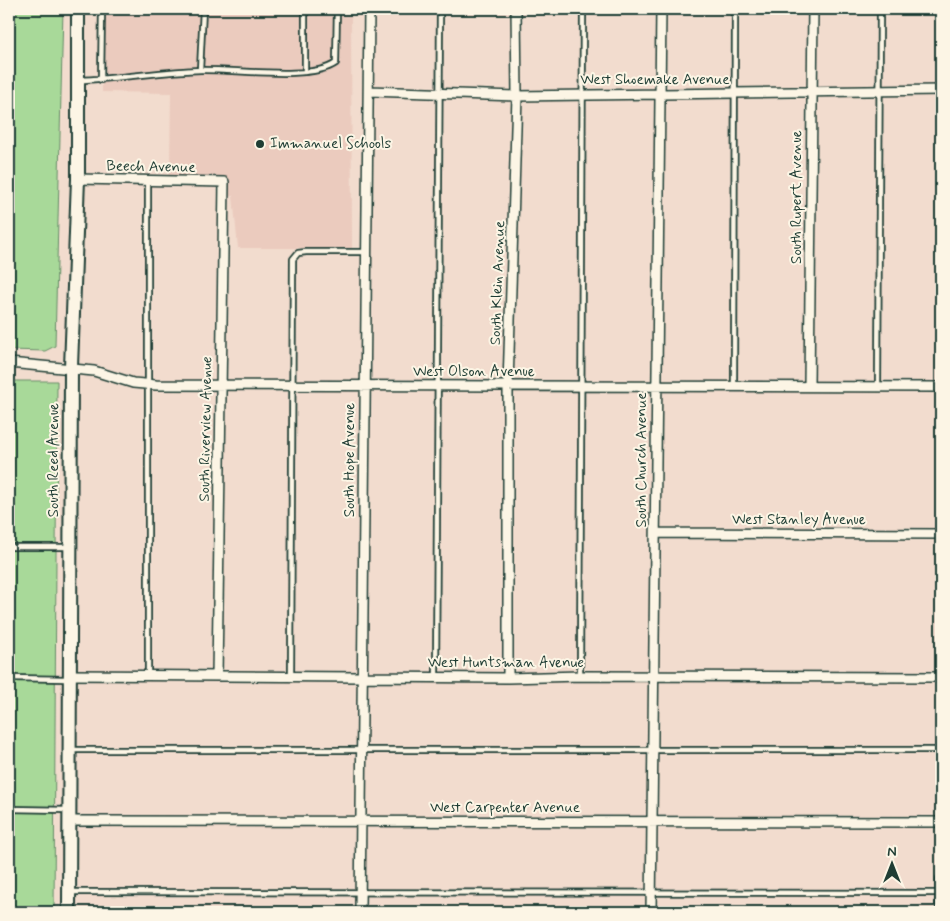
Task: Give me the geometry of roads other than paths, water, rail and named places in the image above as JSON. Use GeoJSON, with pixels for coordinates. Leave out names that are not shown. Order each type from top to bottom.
{"type":"FeatureCollection","features":[{"type":"Feature","properties":{"kind":"street","name":"South Reed Avenue"},"geometry":{"type":"LineString","coordinates":[[69,912],[71,368],[78,179],[78,9]]}},
{"type":"Feature","properties":{"kind":"street","name":"South Hope Avenue"},"geometry":{"type":"LineString","coordinates":[[360,912],[369,9]]}},
{"type":"Feature","properties":{"kind":"street","name":"South Klein Avenue"},"geometry":{"type":"LineString","coordinates":[[508,678],[508,385],[518,96],[516,9]]}},
{"type":"Feature","properties":{"kind":"street","name":"South Church Avenue"},"geometry":{"type":"LineString","coordinates":[[651,912],[656,385],[662,94],[661,9]]}},
{"type":"Feature","properties":{"kind":"street","name":"South Rupert Avenue"},"geometry":{"type":"LineString","coordinates":[[809,386],[813,9]]}},
{"type":"Feature","properties":{"kind":"street","name":"West Shoemake Avenue"},"geometry":{"type":"LineString","coordinates":[[369,91],[518,96],[941,90]]}},
{"type":"Feature","properties":{"kind":"street","name":"Beech Avenue"},"geometry":{"type":"LineString","coordinates":[[78,179],[224,182]]}},
{"type":"Feature","properties":{"kind":"street","name":"South Riverview Avenue"},"geometry":{"type":"LineString","coordinates":[[218,676],[220,385],[224,182]]}},
{"type":"Feature","properties":{"kind":"street","name":"West Olson Avenue"},"geometry":{"type":"LineString","coordinates":[[9,364],[102,372],[133,383],[147,384],[941,387]]}},
{"type":"Feature","properties":{"kind":"street","name":"West Stanley Avenue"},"geometry":{"type":"LineString","coordinates":[[656,534],[941,534]]}},
{"type":"Feature","properties":{"kind":"street","name":"West Huntsman Avenue"},"geometry":{"type":"LineString","coordinates":[[70,677],[362,676],[508,678],[580,676],[941,676]]}},
{"type":"Feature","properties":{"kind":"street","name":"West Carpenter Avenue"},"geometry":{"type":"LineString","coordinates":[[69,815],[360,821],[941,822]]}},
{"type":"Feature","properties":{"kind":"street"},"geometry":{"type":"LineString","coordinates":[[941,879],[941,912]]}},
{"type":"Feature","properties":{"kind":"lane"},"geometry":{"type":"LineString","coordinates":[[102,9],[102,80]]}},
{"type":"Feature","properties":{"kind":"lane"},"geometry":{"type":"LineString","coordinates":[[200,70],[203,9]]}},
{"type":"Feature","properties":{"kind":"lane"},"geometry":{"type":"LineString","coordinates":[[305,9],[306,72]]}},
{"type":"Feature","properties":{"kind":"lane"},"geometry":{"type":"LineString","coordinates":[[78,80],[102,80],[200,70],[306,72],[328,69],[336,63],[337,9]]}},
{"type":"Feature","properties":{"kind":"lane"},"geometry":{"type":"LineString","coordinates":[[436,677],[440,9]]}},
{"type":"Feature","properties":{"kind":"lane"},"geometry":{"type":"LineString","coordinates":[[580,676],[582,386],[581,95],[583,9]]}},
{"type":"Feature","properties":{"kind":"lane"},"geometry":{"type":"LineString","coordinates":[[734,386],[735,9]]}},
{"type":"Feature","properties":{"kind":"lane"},"geometry":{"type":"LineString","coordinates":[[878,386],[880,9]]}},
{"type":"Feature","properties":{"kind":"lane"},"geometry":{"type":"LineString","coordinates":[[148,181],[148,676]]}},
{"type":"Feature","properties":{"kind":"lane"},"geometry":{"type":"LineString","coordinates":[[291,676],[293,259],[298,253],[306,252],[366,252]]}},
{"type":"Feature","properties":{"kind":"lane"},"geometry":{"type":"LineString","coordinates":[[9,546],[70,547]]}},
{"type":"Feature","properties":{"kind":"lane"},"geometry":{"type":"LineString","coordinates":[[9,678],[70,677]]}},
{"type":"Feature","properties":{"kind":"lane"},"geometry":{"type":"LineString","coordinates":[[70,750],[941,750]]}},
{"type":"Feature","properties":{"kind":"lane"},"geometry":{"type":"LineString","coordinates":[[9,809],[69,815]]}},
{"type":"Feature","properties":{"kind":"lane"},"geometry":{"type":"LineString","coordinates":[[69,892],[941,893]]}},
{"type":"Feature","properties":{"kind":"place","name":"Immanuel Schools"},"geometry":{"type":"Point","coordinates":[260,144]}}]}
